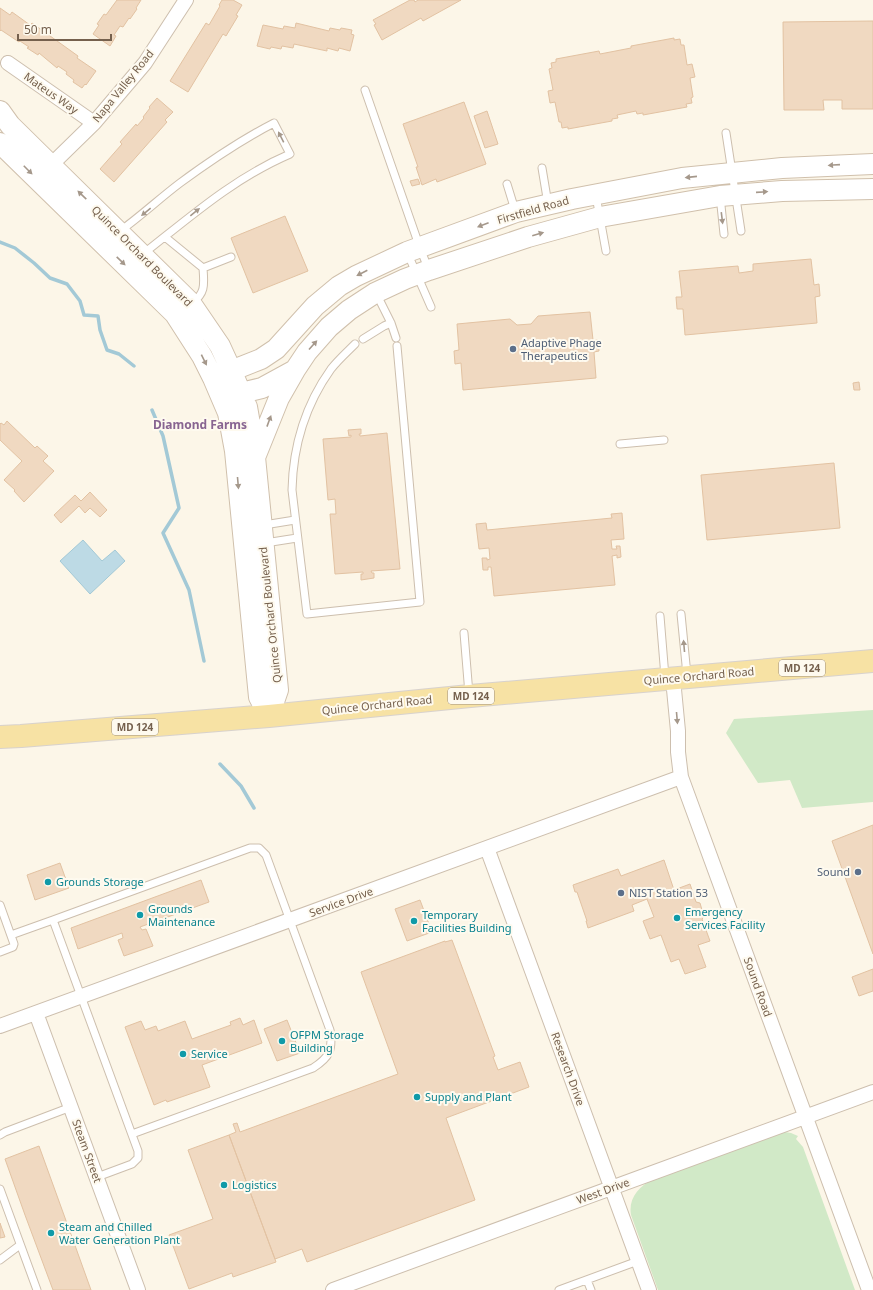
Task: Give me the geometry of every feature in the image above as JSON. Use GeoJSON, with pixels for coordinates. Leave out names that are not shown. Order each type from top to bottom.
{"type":"FeatureCollection","features":[{"type":"Feature","properties":{"kind":"main road","name":"Quince Orchard Road"},"geometry":{"type":"LineString","coordinates":[[0,737],[269,716],[470,696],[873,661]]}},
{"type":"Feature","properties":{"kind":"street","name":"Napa Valley Road"},"geometry":{"type":"LineString","coordinates":[[51,165],[94,123],[145,63],[186,0]]}},
{"type":"Feature","properties":{"kind":"street","name":"Mateus Way"},"geometry":{"type":"LineString","coordinates":[[8,63],[94,123]]}},
{"type":"Feature","properties":{"kind":"street","name":"Quince Orchard Boulevard"},"geometry":{"type":"LineString","coordinates":[[0,111],[10,125],[51,165],[175,314],[202,356],[241,393],[247,407],[256,457],[252,536]]}},
{"type":"Feature","properties":{"kind":"street","name":"Quince Orchard Boulevard"},"geometry":{"type":"LineString","coordinates":[[0,142],[112,238],[142,254],[191,303],[220,346],[223,375],[223,401],[228,413],[252,536],[278,690],[269,716]]}},
{"type":"Feature","properties":{"kind":"street","name":"Firstfield Road"},"geometry":{"type":"LineString","coordinates":[[223,401],[241,393],[262,388],[295,370],[307,352],[329,327],[349,310],[376,293],[423,273],[528,236],[724,185],[782,168],[873,164]]}},
{"type":"Feature","properties":{"kind":"street","name":"Firstfield Road"},"geometry":{"type":"LineString","coordinates":[[223,375],[261,359],[276,349],[315,306],[339,286],[375,266],[413,250],[516,212],[596,194],[682,178],[724,185],[782,191],[873,189]]}},
{"type":"Feature","properties":{"kind":"street"},"geometry":{"type":"LineString","coordinates":[[256,457],[274,409],[295,370]]}},
{"type":"Feature","properties":{"kind":"street","name":"Sound Road"},"geometry":{"type":"LineString","coordinates":[[675,679],[678,752],[681,777],[869,1290]]}},
{"type":"Feature","properties":{"kind":"street","name":"Service Drive"},"geometry":{"type":"LineString","coordinates":[[0,1026],[681,777]]}},
{"type":"Feature","properties":{"kind":"street","name":"Research Drive"},"geometry":{"type":"LineString","coordinates":[[487,848],[649,1290]]}},
{"type":"Feature","properties":{"kind":"street","name":"Steam Street"},"geometry":{"type":"LineString","coordinates":[[36,1013],[138,1290]]}},
{"type":"Feature","properties":{"kind":"street","name":"West Drive"},"geometry":{"type":"LineString","coordinates":[[333,1290],[873,1092]]}},
{"type":"Feature","properties":{"kind":"lane"},"geometry":{"type":"LineString","coordinates":[[365,90],[413,250],[423,273],[431,307]]}},
{"type":"Feature","properties":{"kind":"lane"},"geometry":{"type":"LineString","coordinates":[[112,238],[144,214],[180,183],[255,133],[274,123],[290,154],[267,164],[237,182],[199,209],[142,254]]}},
{"type":"Feature","properties":{"kind":"lane"},"geometry":{"type":"LineString","coordinates":[[724,234],[726,133]]}},
{"type":"Feature","properties":{"kind":"lane"},"geometry":{"type":"LineString","coordinates":[[542,168],[548,204]]}},
{"type":"Feature","properties":{"kind":"lane"},"geometry":{"type":"LineString","coordinates":[[507,184],[516,212]]}},
{"type":"Feature","properties":{"kind":"lane"},"geometry":{"type":"LineString","coordinates":[[724,185],[741,231]]}},
{"type":"Feature","properties":{"kind":"lane"},"geometry":{"type":"LineString","coordinates":[[596,194],[606,250]]}},
{"type":"Feature","properties":{"kind":"lane"},"geometry":{"type":"LineString","coordinates":[[165,237],[203,268],[204,286],[199,298],[191,303]]}},
{"type":"Feature","properties":{"kind":"lane"},"geometry":{"type":"LineString","coordinates":[[413,250],[423,273]]}},
{"type":"Feature","properties":{"kind":"lane"},"geometry":{"type":"LineString","coordinates":[[203,268],[230,257]]}},
{"type":"Feature","properties":{"kind":"lane"},"geometry":{"type":"LineString","coordinates":[[376,293],[391,323],[396,338]]}},
{"type":"Feature","properties":{"kind":"lane"},"geometry":{"type":"LineString","coordinates":[[363,339],[378,329],[391,323]]}},
{"type":"Feature","properties":{"kind":"lane"},"geometry":{"type":"LineString","coordinates":[[355,344],[332,368],[308,409],[300,433],[293,472],[292,490],[307,614],[420,602],[397,346]]}},
{"type":"Feature","properties":{"kind":"lane"},"geometry":{"type":"LineString","coordinates":[[620,444],[664,440]]}},
{"type":"Feature","properties":{"kind":"lane"},"geometry":{"type":"LineString","coordinates":[[252,536],[295,520]]}},
{"type":"Feature","properties":{"kind":"lane"},"geometry":{"type":"LineString","coordinates":[[252,536],[297,538]]}},
{"type":"Feature","properties":{"kind":"lane"},"geometry":{"type":"LineString","coordinates":[[675,679],[681,614]]}},
{"type":"Feature","properties":{"kind":"lane"},"geometry":{"type":"LineString","coordinates":[[660,616],[675,679]]}},
{"type":"Feature","properties":{"kind":"lane"},"geometry":{"type":"LineString","coordinates":[[464,633],[470,696]]}},
{"type":"Feature","properties":{"kind":"lane"},"geometry":{"type":"LineString","coordinates":[[11,935],[255,848],[263,851],[266,855],[330,1030],[332,1041],[329,1053],[324,1061],[313,1068],[132,1134]]}},
{"type":"Feature","properties":{"kind":"lane"},"geometry":{"type":"LineString","coordinates":[[0,905],[14,945],[0,952]]}},
{"type":"Feature","properties":{"kind":"lane"},"geometry":{"type":"LineString","coordinates":[[53,920],[138,1151],[138,1158],[136,1162],[97,1177]]}},
{"type":"Feature","properties":{"kind":"lane"},"geometry":{"type":"LineString","coordinates":[[0,1135],[71,1107]]}},
{"type":"Feature","properties":{"kind":"lane"},"geometry":{"type":"LineString","coordinates":[[0,1189],[37,1290]]}},
{"type":"Feature","properties":{"kind":"lane"},"geometry":{"type":"LineString","coordinates":[[0,1260],[20,1245]]}},
{"type":"Feature","properties":{"kind":"lane"},"geometry":{"type":"LineString","coordinates":[[559,1290],[638,1261]]}},
{"type":"Feature","properties":{"kind":"lane"},"geometry":{"type":"LineString","coordinates":[[587,1280],[591,1290]]}},
{"type":"Feature","properties":{"kind":"lane"},"geometry":{"type":"LineString","coordinates":[[869,1290],[873,1288]]}},
{"type":"Feature","properties":{"kind":"green space"},"geometry":{"type":"Polygon","coordinates":[[[873,710],[873,802],[802,808],[790,780],[758,783],[726,733],[734,719],[873,710]]]}},
{"type":"Feature","properties":{"kind":"green space"},"geometry":{"type":"Polygon","coordinates":[[[785,1132],[798,1136],[796,1139],[803,1147],[855,1290],[658,1290],[631,1215],[631,1204],[639,1189],[652,1180],[785,1132]]]}},
{"type":"Feature","properties":{"kind":"water"},"geometry":{"type":"Polygon","coordinates":[[[83,540],[102,561],[115,550],[125,561],[90,594],[60,561],[83,540]]]}},
{"type":"Feature","properties":{"kind":"building"},"geometry":{"type":"Polygon","coordinates":[[[117,0],[141,0],[130,19],[129,18],[123,27],[120,26],[114,35],[116,36],[110,46],[93,34],[99,25],[97,24],[104,14],[106,15],[117,0]]]}},
{"type":"Feature","properties":{"kind":"building"},"geometry":{"type":"Polygon","coordinates":[[[222,0],[233,0],[242,5],[236,15],[238,16],[226,36],[223,34],[188,92],[170,81],[206,23],[209,25],[222,0]]]}},
{"type":"Feature","properties":{"kind":"building"},"geometry":{"type":"Polygon","coordinates":[[[410,0],[414,0],[415,2],[418,0],[461,0],[423,21],[421,18],[382,40],[373,20],[410,0]]]}},
{"type":"Feature","properties":{"kind":"building"},"geometry":{"type":"Polygon","coordinates":[[[0,8],[10,15],[12,12],[30,25],[32,23],[96,71],[86,85],[85,84],[82,88],[73,82],[74,80],[66,74],[67,72],[58,66],[57,68],[39,53],[38,55],[27,48],[29,47],[20,41],[19,42],[1,30],[0,31],[0,8]]]}},
{"type":"Feature","properties":{"kind":"building"},"geometry":{"type":"Polygon","coordinates":[[[873,21],[873,109],[842,109],[842,100],[823,100],[824,110],[784,110],[783,22],[873,21]]]}},
{"type":"Feature","properties":{"kind":"building"},"geometry":{"type":"Polygon","coordinates":[[[296,23],[329,31],[330,28],[352,30],[351,34],[354,35],[350,51],[339,48],[338,51],[327,48],[327,51],[294,44],[293,48],[282,46],[281,49],[271,47],[270,49],[257,46],[263,25],[283,29],[284,26],[295,28],[296,23]]]}},
{"type":"Feature","properties":{"kind":"building"},"geometry":{"type":"Polygon","coordinates":[[[674,38],[674,40],[680,39],[681,45],[684,45],[687,65],[692,64],[695,77],[690,78],[693,97],[691,98],[692,103],[686,104],[687,107],[643,115],[643,113],[637,114],[636,111],[617,115],[618,118],[612,119],[612,121],[568,129],[568,127],[562,128],[561,122],[559,122],[555,102],[550,103],[548,91],[553,90],[549,69],[552,68],[551,63],[556,62],[556,59],[599,51],[600,54],[631,48],[631,46],[674,38]]]}},
{"type":"Feature","properties":{"kind":"building"},"geometry":{"type":"Polygon","coordinates":[[[157,98],[173,112],[165,120],[167,122],[114,182],[100,169],[122,144],[120,142],[136,124],[137,126],[144,118],[143,117],[150,108],[149,107],[157,98]]]}},
{"type":"Feature","properties":{"kind":"building"},"geometry":{"type":"Polygon","coordinates":[[[464,102],[486,164],[437,182],[436,179],[422,185],[416,167],[418,167],[403,124],[464,102]]]}},
{"type":"Feature","properties":{"kind":"building"},"geometry":{"type":"Polygon","coordinates":[[[487,111],[498,144],[485,148],[474,116],[487,111]]]}},
{"type":"Feature","properties":{"kind":"building"},"geometry":{"type":"Polygon","coordinates":[[[418,179],[420,184],[412,186],[410,181],[418,179]]]}},
{"type":"Feature","properties":{"kind":"building"},"geometry":{"type":"Polygon","coordinates":[[[285,216],[308,271],[253,293],[231,238],[285,216]]]}},
{"type":"Feature","properties":{"kind":"building"},"geometry":{"type":"Polygon","coordinates":[[[811,259],[814,285],[819,284],[820,296],[815,297],[817,323],[685,335],[683,309],[677,309],[676,297],[682,297],[679,271],[738,266],[739,273],[753,271],[753,264],[811,259]]]}},
{"type":"Feature","properties":{"kind":"building"},"geometry":{"type":"Polygon","coordinates":[[[590,312],[593,340],[598,340],[599,351],[594,352],[596,378],[463,390],[461,363],[455,364],[454,351],[459,350],[457,324],[510,319],[517,325],[531,324],[538,316],[590,312]]]}},
{"type":"Feature","properties":{"kind":"building"},"geometry":{"type":"Polygon","coordinates":[[[859,382],[860,390],[854,390],[853,383],[859,382]]]}},
{"type":"Feature","properties":{"kind":"building"},"geometry":{"type":"Polygon","coordinates":[[[7,421],[35,448],[37,446],[48,456],[43,461],[54,471],[24,502],[14,491],[15,490],[4,480],[22,461],[0,440],[0,424],[1,423],[4,425],[7,421]]]}},
{"type":"Feature","properties":{"kind":"building"},"geometry":{"type":"Polygon","coordinates":[[[361,429],[361,434],[359,434],[360,436],[387,433],[400,569],[371,571],[374,573],[374,578],[361,580],[361,574],[363,574],[363,572],[335,574],[330,514],[336,514],[335,499],[328,500],[323,439],[351,437],[351,435],[349,436],[348,430],[361,429]]]}},
{"type":"Feature","properties":{"kind":"building"},"geometry":{"type":"Polygon","coordinates":[[[834,463],[840,528],[707,540],[701,475],[834,463]]]}},
{"type":"Feature","properties":{"kind":"building"},"geometry":{"type":"Polygon","coordinates":[[[90,492],[107,510],[100,517],[90,508],[85,513],[79,506],[61,523],[54,515],[75,495],[81,501],[90,492]]]}},
{"type":"Feature","properties":{"kind":"building"},"geometry":{"type":"Polygon","coordinates":[[[622,513],[624,539],[611,540],[612,549],[617,549],[616,546],[620,546],[621,557],[617,558],[617,555],[612,556],[615,585],[494,596],[491,567],[488,567],[488,570],[483,570],[482,558],[487,558],[487,560],[490,559],[489,548],[479,549],[476,524],[486,523],[487,530],[612,518],[611,514],[622,513]]]}},
{"type":"Feature","properties":{"kind":"building","name":"Sound"},"geometry":{"type":"Polygon","coordinates":[[[873,825],[873,954],[832,841],[873,825]]]}},
{"type":"Feature","properties":{"kind":"building","name":"Emergency Services Facility"},"geometry":{"type":"Polygon","coordinates":[[[664,860],[674,890],[690,884],[696,902],[700,903],[705,916],[702,919],[710,941],[698,945],[706,967],[685,974],[679,959],[671,962],[661,935],[650,939],[643,921],[654,917],[647,899],[632,905],[634,911],[588,928],[577,892],[575,892],[573,885],[618,869],[621,876],[664,860]]]}},
{"type":"Feature","properties":{"kind":"building","name":"Grounds Storage"},"geometry":{"type":"Polygon","coordinates":[[[60,863],[69,888],[35,900],[27,875],[60,863]]]}},
{"type":"Feature","properties":{"kind":"building","name":"Grounds Maintenance"},"geometry":{"type":"Polygon","coordinates":[[[201,880],[209,902],[140,927],[142,930],[146,929],[153,946],[124,956],[118,940],[123,938],[122,933],[78,949],[71,928],[201,880]]]}},
{"type":"Feature","properties":{"kind":"building","name":"Temporary Facilities Building"},"geometry":{"type":"Polygon","coordinates":[[[420,900],[432,932],[407,941],[395,909],[420,900]]]}},
{"type":"Feature","properties":{"kind":"building","name":"Supply and Plant"},"geometry":{"type":"Polygon","coordinates":[[[452,940],[495,1056],[493,1057],[498,1070],[520,1062],[529,1087],[446,1118],[475,1200],[307,1262],[302,1249],[275,1259],[229,1135],[236,1132],[233,1124],[237,1123],[240,1132],[398,1074],[361,972],[445,941],[452,940]]]}},
{"type":"Feature","properties":{"kind":"building"},"geometry":{"type":"Polygon","coordinates":[[[873,969],[873,991],[859,996],[852,977],[873,969]]]}},
{"type":"Feature","properties":{"kind":"building","name":"Service"},"geometry":{"type":"Polygon","coordinates":[[[240,1018],[243,1025],[254,1020],[262,1043],[202,1065],[210,1087],[154,1105],[125,1027],[141,1021],[145,1030],[156,1026],[158,1031],[185,1021],[192,1039],[231,1025],[230,1022],[240,1018]]]}},
{"type":"Feature","properties":{"kind":"building","name":"OFPM Storage Building"},"geometry":{"type":"Polygon","coordinates":[[[287,1020],[300,1053],[277,1061],[264,1029],[287,1020]]]}},
{"type":"Feature","properties":{"kind":"building","name":"Logistics"},"geometry":{"type":"Polygon","coordinates":[[[229,1135],[276,1262],[233,1277],[232,1273],[189,1289],[169,1235],[213,1219],[188,1150],[229,1135]]]}},
{"type":"Feature","properties":{"kind":"building","name":"Steam and Chilled Water Generation Plant"},"geometry":{"type":"Polygon","coordinates":[[[39,1146],[91,1290],[53,1290],[25,1215],[5,1159],[39,1146]]]}},
{"type":"Feature","properties":{"kind":"building"},"geometry":{"type":"Polygon","coordinates":[[[0,1223],[5,1237],[0,1238],[0,1223]]]}},
{"type":"Feature","properties":{"kind":"waterway"},"geometry":{"type":"LineString","coordinates":[[0,242],[15,248],[50,278],[67,284],[80,301],[84,315],[98,316],[100,330],[107,350],[119,354],[134,366]]}},
{"type":"Feature","properties":{"kind":"waterway"},"geometry":{"type":"LineString","coordinates":[[152,410],[163,436],[179,508],[163,533],[189,590],[204,661]]}},
{"type":"Feature","properties":{"kind":"waterway"},"geometry":{"type":"LineString","coordinates":[[220,764],[241,786],[254,808]]}},
{"type":"Feature","properties":{"kind":"place","name":"Adaptive Phage Therapeutics"},"geometry":{"type":"Point","coordinates":[513,349]}},
{"type":"Feature","properties":{"kind":"place","name":"Sound"},"geometry":{"type":"Point","coordinates":[858,872]}},
{"type":"Feature","properties":{"kind":"place","name":"Grounds Storage"},"geometry":{"type":"Point","coordinates":[48,882]}},
{"type":"Feature","properties":{"kind":"place","name":"NIST Station 53"},"geometry":{"type":"Point","coordinates":[621,893]}},
{"type":"Feature","properties":{"kind":"place","name":"Grounds Maintenance"},"geometry":{"type":"Point","coordinates":[140,915]}},
{"type":"Feature","properties":{"kind":"place","name":"Emergency Services Facility"},"geometry":{"type":"Point","coordinates":[677,918]}},
{"type":"Feature","properties":{"kind":"place","name":"Temporary Facilities Building"},"geometry":{"type":"Point","coordinates":[414,921]}},
{"type":"Feature","properties":{"kind":"place","name":"OFPM Storage Building"},"geometry":{"type":"Point","coordinates":[282,1041]}},
{"type":"Feature","properties":{"kind":"place","name":"Service"},"geometry":{"type":"Point","coordinates":[183,1054]}},
{"type":"Feature","properties":{"kind":"place","name":"Supply and Plant"},"geometry":{"type":"Point","coordinates":[417,1097]}},
{"type":"Feature","properties":{"kind":"place","name":"Logistics"},"geometry":{"type":"Point","coordinates":[224,1185]}},
{"type":"Feature","properties":{"kind":"place","name":"Steam and Chilled Water Generation Plant"},"geometry":{"type":"Point","coordinates":[51,1233]}},
{"type":"Feature","properties":{"kind":"district","name":"Diamond Farms"},"geometry":{"type":"Point","coordinates":[200,425]}}]}
